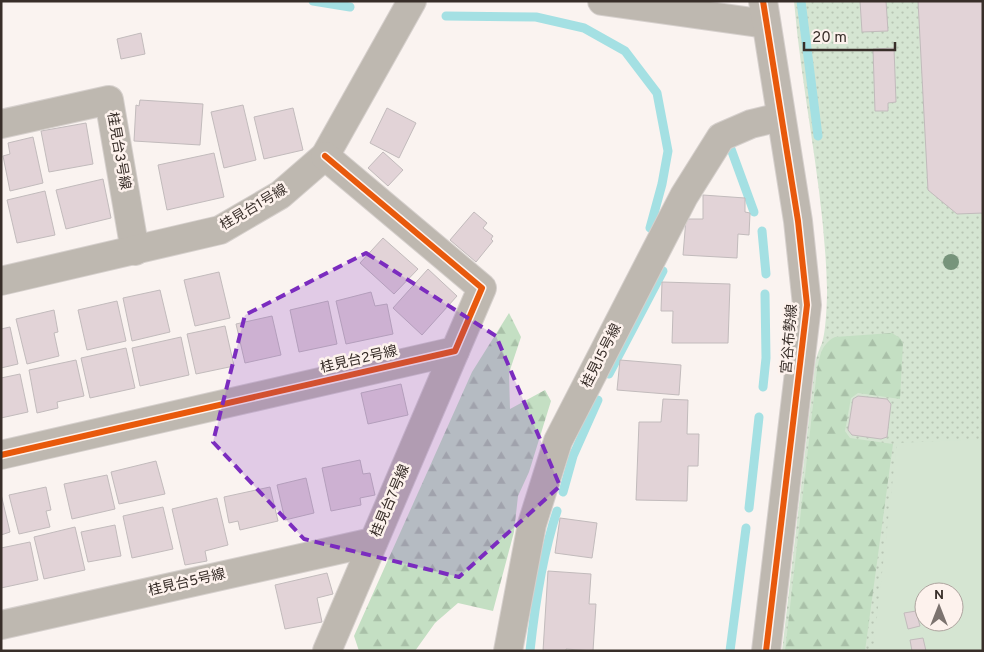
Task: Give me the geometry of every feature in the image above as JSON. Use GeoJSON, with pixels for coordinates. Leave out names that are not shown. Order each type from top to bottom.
{"type":"FeatureCollection","features":[{"type":"Feature","properties":{"kind":"street","name":"桂見台1号線"},"geometry":{"type":"LineString","coordinates":[[1,281],[220,230],[280,195],[325,156],[412,1]]}},
{"type":"Feature","properties":{"kind":"street"},"geometry":{"type":"LineString","coordinates":[[602,1],[764,13]]}},
{"type":"Feature","properties":{"kind":"street","name":"宮谷布勢線"},"geometry":{"type":"LineString","coordinates":[[764,13],[798,220],[807,305],[766,651]]}},
{"type":"Feature","properties":{"kind":"street","name":"桂見台3号線"},"geometry":{"type":"LineString","coordinates":[[1,124],[109,100],[135,251]]}},
{"type":"Feature","properties":{"kind":"street","name":"桂見15号線"},"geometry":{"type":"LineString","coordinates":[[508,651],[532,524],[558,441],[684,196],[721,138],[751,124],[780,117]]}},
{"type":"Feature","properties":{"kind":"street"},"geometry":{"type":"LineString","coordinates":[[325,156],[482,288],[456,351]]}},
{"type":"Feature","properties":{"kind":"street","name":"桂見台2号線"},"geometry":{"type":"LineString","coordinates":[[1,455],[456,351]]}},
{"type":"Feature","properties":{"kind":"street","name":"桂見台7号線"},"geometry":{"type":"LineString","coordinates":[[327,651],[456,351]]}},
{"type":"Feature","properties":{"kind":"street","name":"桂見台5号線"},"geometry":{"type":"LineString","coordinates":[[1,625],[373,542]]}},
{"type":"Feature","properties":{"kind":"highlighted area"},"geometry":{"type":"Polygon","coordinates":[[[366,253],[496,336],[560,486],[459,577],[304,539],[213,442],[245,315],[366,253]]]}},
{"type":"Feature","properties":{"kind":"green space"},"geometry":{"type":"Polygon","coordinates":[[[794,1],[983,1],[983,651],[782,651],[815,365],[824,332],[827,295],[818,181],[802,73],[794,1]]]}},
{"type":"Feature","properties":{"kind":"green space"},"geometry":{"type":"Polygon","coordinates":[[[509,313],[521,337],[509,373],[510,409],[545,390],[551,401],[529,472],[518,496],[514,532],[493,611],[458,603],[435,623],[415,651],[359,651],[354,636],[472,372],[509,313]]]}},
{"type":"Feature","properties":{"kind":"green space"},"geometry":{"type":"Polygon","coordinates":[[[892,333],[900,338],[903,343],[900,399],[858,393],[851,398],[845,431],[850,438],[893,444],[865,651],[785,651],[820,355],[827,343],[835,337],[892,333]]]}},
{"type":"Feature","properties":{"kind":"green space"},"geometry":{"type":"Polygon","coordinates":[[[983,439],[983,651],[873,651],[897,443],[983,439]]]}},
{"type":"Feature","properties":{"kind":"building"},"geometry":{"type":"Polygon","coordinates":[[[860,1],[886,1],[888,31],[862,32],[860,1]]]}},
{"type":"Feature","properties":{"kind":"building"},"geometry":{"type":"Polygon","coordinates":[[[918,1],[983,1],[983,213],[957,214],[928,190],[918,1]]]}},
{"type":"Feature","properties":{"kind":"building"},"geometry":{"type":"Polygon","coordinates":[[[141,33],[145,54],[121,59],[117,39],[141,33]]]}},
{"type":"Feature","properties":{"kind":"building"},"geometry":{"type":"Polygon","coordinates":[[[894,48],[896,102],[888,103],[888,111],[875,111],[873,49],[894,48]]]}},
{"type":"Feature","properties":{"kind":"building"},"geometry":{"type":"Polygon","coordinates":[[[140,100],[203,104],[200,145],[134,141],[136,105],[139,106],[140,100]]]}},
{"type":"Feature","properties":{"kind":"building"},"geometry":{"type":"Polygon","coordinates":[[[243,105],[256,160],[224,168],[211,112],[243,105]]]}},
{"type":"Feature","properties":{"kind":"building"},"geometry":{"type":"Polygon","coordinates":[[[293,108],[303,150],[264,159],[254,117],[293,108]]]}},
{"type":"Feature","properties":{"kind":"building"},"geometry":{"type":"Polygon","coordinates":[[[387,108],[416,123],[399,158],[370,143],[387,108]]]}},
{"type":"Feature","properties":{"kind":"building"},"geometry":{"type":"Polygon","coordinates":[[[86,123],[93,164],[49,172],[41,131],[86,123]]]}},
{"type":"Feature","properties":{"kind":"building"},"geometry":{"type":"Polygon","coordinates":[[[33,137],[43,183],[10,191],[3,156],[10,154],[8,143],[33,137]]]}},
{"type":"Feature","properties":{"kind":"building"},"geometry":{"type":"Polygon","coordinates":[[[383,152],[403,170],[388,186],[368,168],[383,152]]]}},
{"type":"Feature","properties":{"kind":"building"},"geometry":{"type":"Polygon","coordinates":[[[214,153],[224,197],[167,210],[158,165],[214,153]]]}},
{"type":"Feature","properties":{"kind":"building"},"geometry":{"type":"Polygon","coordinates":[[[103,179],[111,218],[66,229],[56,190],[103,179]]]}},
{"type":"Feature","properties":{"kind":"building"},"geometry":{"type":"Polygon","coordinates":[[[45,191],[55,235],[17,243],[7,200],[45,191]]]}},
{"type":"Feature","properties":{"kind":"building"},"geometry":{"type":"Polygon","coordinates":[[[703,195],[745,198],[745,212],[750,213],[749,235],[738,234],[737,258],[683,255],[686,219],[703,219],[703,195]]]}},
{"type":"Feature","properties":{"kind":"building"},"geometry":{"type":"Polygon","coordinates":[[[474,212],[487,223],[483,228],[493,236],[491,239],[493,241],[476,262],[450,240],[474,212]]]}},
{"type":"Feature","properties":{"kind":"building"},"geometry":{"type":"Polygon","coordinates":[[[383,238],[418,269],[394,294],[360,263],[383,238]]]}},
{"type":"Feature","properties":{"kind":"building"},"geometry":{"type":"Polygon","coordinates":[[[428,269],[457,296],[422,335],[393,308],[428,269]]]}},
{"type":"Feature","properties":{"kind":"building"},"geometry":{"type":"Polygon","coordinates":[[[219,272],[230,318],[195,326],[184,280],[219,272]]]}},
{"type":"Feature","properties":{"kind":"building"},"geometry":{"type":"Polygon","coordinates":[[[662,282],[730,284],[728,343],[672,343],[673,311],[661,311],[662,282]]]}},
{"type":"Feature","properties":{"kind":"building"},"geometry":{"type":"Polygon","coordinates":[[[160,290],[170,332],[132,341],[123,298],[160,290]]]}},
{"type":"Feature","properties":{"kind":"building"},"geometry":{"type":"Polygon","coordinates":[[[371,292],[375,306],[387,304],[393,334],[346,344],[336,301],[371,292]]]}},
{"type":"Feature","properties":{"kind":"building"},"geometry":{"type":"Polygon","coordinates":[[[117,301],[126,341],[87,350],[78,310],[117,301]]]}},
{"type":"Feature","properties":{"kind":"building"},"geometry":{"type":"Polygon","coordinates":[[[328,301],[337,344],[299,352],[290,310],[328,301]]]}},
{"type":"Feature","properties":{"kind":"building"},"geometry":{"type":"Polygon","coordinates":[[[54,310],[58,332],[54,333],[59,356],[27,364],[16,319],[54,310]]]}},
{"type":"Feature","properties":{"kind":"building"},"geometry":{"type":"Polygon","coordinates":[[[272,316],[281,355],[245,363],[236,324],[272,316]]]}},
{"type":"Feature","properties":{"kind":"building"},"geometry":{"type":"Polygon","coordinates":[[[225,326],[234,366],[196,374],[187,334],[225,326]]]}},
{"type":"Feature","properties":{"kind":"building"},"geometry":{"type":"Polygon","coordinates":[[[10,327],[18,364],[1,368],[1,329],[10,327]]]}},
{"type":"Feature","properties":{"kind":"building"},"geometry":{"type":"Polygon","coordinates":[[[181,337],[189,375],[140,386],[132,348],[181,337]]]}},
{"type":"Feature","properties":{"kind":"building"},"geometry":{"type":"Polygon","coordinates":[[[126,348],[135,388],[90,398],[81,358],[126,348]]]}},
{"type":"Feature","properties":{"kind":"building"},"geometry":{"type":"Polygon","coordinates":[[[76,360],[84,396],[57,402],[58,408],[37,413],[29,370],[76,360]]]}},
{"type":"Feature","properties":{"kind":"building"},"geometry":{"type":"Polygon","coordinates":[[[620,360],[681,365],[679,395],[617,390],[620,360]]]}},
{"type":"Feature","properties":{"kind":"building"},"geometry":{"type":"Polygon","coordinates":[[[20,374],[28,412],[1,418],[1,378],[20,374]]]}},
{"type":"Feature","properties":{"kind":"building"},"geometry":{"type":"Polygon","coordinates":[[[401,384],[408,415],[368,424],[361,393],[401,384]]]}},
{"type":"Feature","properties":{"kind":"building"},"geometry":{"type":"Polygon","coordinates":[[[858,396],[887,399],[891,404],[887,437],[881,439],[852,435],[848,430],[853,399],[858,396]]]}},
{"type":"Feature","properties":{"kind":"building"},"geometry":{"type":"Polygon","coordinates":[[[663,399],[688,400],[687,434],[699,434],[698,466],[688,466],[687,501],[636,500],[639,422],[661,422],[663,399]]]}},
{"type":"Feature","properties":{"kind":"building"},"geometry":{"type":"Polygon","coordinates":[[[360,460],[363,474],[370,473],[375,495],[360,498],[361,505],[331,511],[322,468],[360,460]]]}},
{"type":"Feature","properties":{"kind":"building"},"geometry":{"type":"Polygon","coordinates":[[[156,461],[165,494],[119,504],[111,472],[156,461]]]}},
{"type":"Feature","properties":{"kind":"building"},"geometry":{"type":"Polygon","coordinates":[[[107,475],[115,509],[72,519],[64,484],[107,475]]]}},
{"type":"Feature","properties":{"kind":"building"},"geometry":{"type":"Polygon","coordinates":[[[306,478],[314,513],[285,520],[277,485],[306,478]]]}},
{"type":"Feature","properties":{"kind":"building"},"geometry":{"type":"Polygon","coordinates":[[[46,487],[51,510],[46,511],[50,527],[19,534],[9,495],[46,487]]]}},
{"type":"Feature","properties":{"kind":"building"},"geometry":{"type":"Polygon","coordinates":[[[270,487],[278,521],[240,530],[238,521],[229,523],[224,497],[270,487]]]}},
{"type":"Feature","properties":{"kind":"building"},"geometry":{"type":"Polygon","coordinates":[[[1,494],[10,532],[1,535],[1,494]]]}},
{"type":"Feature","properties":{"kind":"building"},"geometry":{"type":"Polygon","coordinates":[[[217,498],[228,545],[205,551],[207,561],[185,565],[172,509],[217,498]]]}},
{"type":"Feature","properties":{"kind":"building"},"geometry":{"type":"Polygon","coordinates":[[[163,507],[173,549],[132,558],[123,516],[163,507]]]}},
{"type":"Feature","properties":{"kind":"building"},"geometry":{"type":"Polygon","coordinates":[[[560,518],[597,523],[592,558],[555,553],[560,518]]]}},
{"type":"Feature","properties":{"kind":"building"},"geometry":{"type":"Polygon","coordinates":[[[115,525],[121,556],[88,562],[81,532],[115,525]]]}},
{"type":"Feature","properties":{"kind":"building"},"geometry":{"type":"Polygon","coordinates":[[[75,527],[85,570],[44,579],[34,537],[75,527]]]}},
{"type":"Feature","properties":{"kind":"building"},"geometry":{"type":"Polygon","coordinates":[[[30,542],[38,580],[1,588],[1,548],[30,542]]]}},
{"type":"Feature","properties":{"kind":"building"},"geometry":{"type":"Polygon","coordinates":[[[548,571],[591,574],[589,604],[596,604],[593,651],[566,649],[566,651],[543,651],[548,571]]]}},
{"type":"Feature","properties":{"kind":"building"},"geometry":{"type":"Polygon","coordinates":[[[327,573],[333,594],[317,598],[322,622],[285,629],[275,585],[327,573]]]}},
{"type":"Feature","properties":{"kind":"building"},"geometry":{"type":"Polygon","coordinates":[[[914,611],[914,628],[908,629],[904,613],[914,611]]]}},
{"type":"Feature","properties":{"kind":"building"},"geometry":{"type":"Polygon","coordinates":[[[923,638],[926,651],[912,651],[910,640],[923,638]]]}},
{"type":"Feature","properties":{"kind":"waterway"},"geometry":{"type":"LineString","coordinates":[[313,1],[350,7]]}},
{"type":"Feature","properties":{"kind":"waterway"},"geometry":{"type":"LineString","coordinates":[[801,1],[818,136]]}},
{"type":"Feature","properties":{"kind":"waterway"},"geometry":{"type":"LineString","coordinates":[[446,16],[536,17],[584,28],[625,51],[657,93],[668,151],[662,184],[650,228]]}},
{"type":"Feature","properties":{"kind":"waterway"},"geometry":{"type":"LineString","coordinates":[[731,149],[754,212]]}},
{"type":"Feature","properties":{"kind":"waterway"},"geometry":{"type":"LineString","coordinates":[[762,231],[766,274]]}},
{"type":"Feature","properties":{"kind":"waterway"},"geometry":{"type":"LineString","coordinates":[[609,374],[663,271]]}},
{"type":"Feature","properties":{"kind":"waterway"},"geometry":{"type":"LineString","coordinates":[[763,387],[766,358],[765,294]]}},
{"type":"Feature","properties":{"kind":"waterway"},"geometry":{"type":"LineString","coordinates":[[563,492],[573,456],[598,400]]}},
{"type":"Feature","properties":{"kind":"waterway"},"geometry":{"type":"LineString","coordinates":[[749,508],[759,417]]}},
{"type":"Feature","properties":{"kind":"waterway"},"geometry":{"type":"LineString","coordinates":[[530,651],[540,580],[547,545],[557,511]]}},
{"type":"Feature","properties":{"kind":"waterway"},"geometry":{"type":"LineString","coordinates":[[730,651],[746,528]]}},
{"type":"Feature","properties":{"kind":"cycle path"},"geometry":{"type":"LineString","coordinates":[[763,1],[798,221],[807,305],[766,651]]}},
{"type":"Feature","properties":{"kind":"cycle path"},"geometry":{"type":"LineString","coordinates":[[1,455],[455,351],[482,288],[325,156]]}}]}
